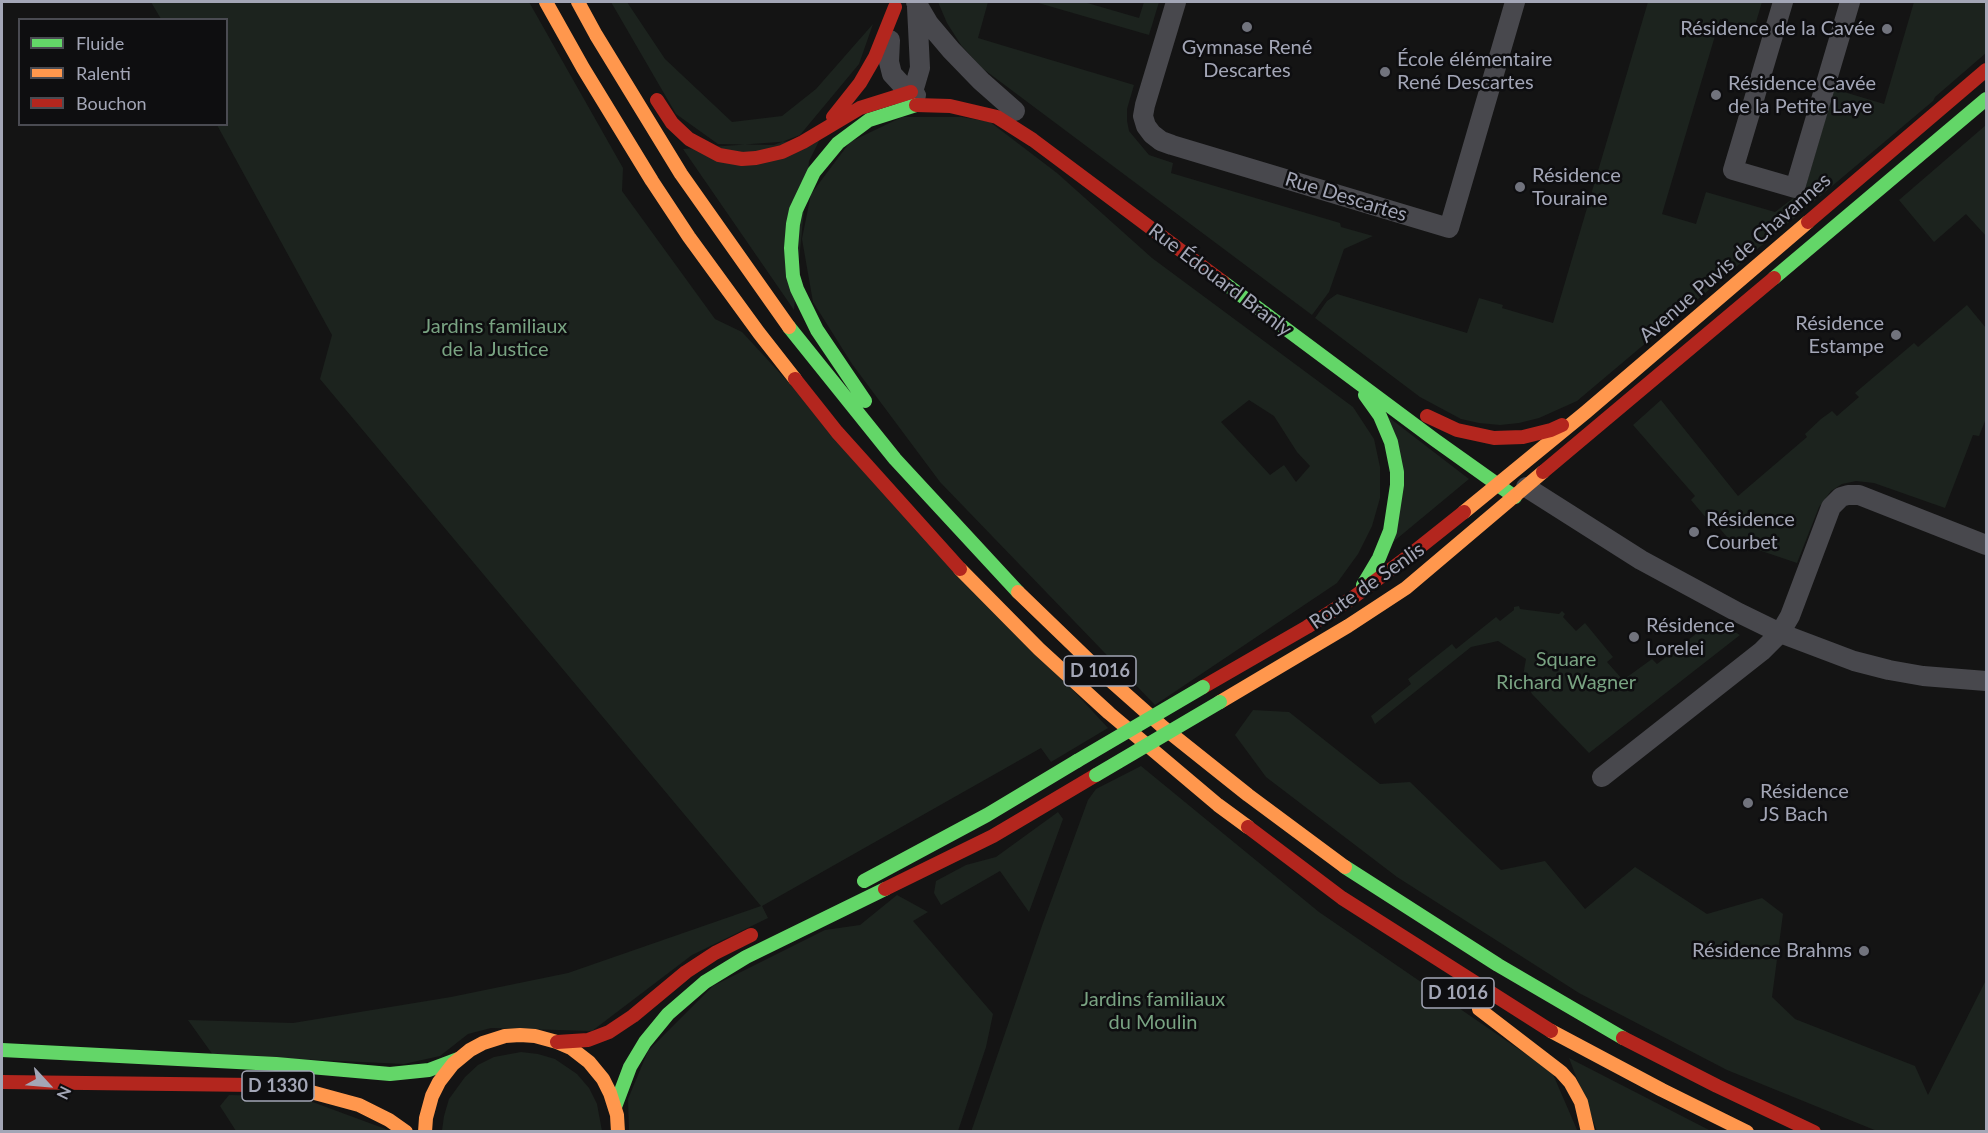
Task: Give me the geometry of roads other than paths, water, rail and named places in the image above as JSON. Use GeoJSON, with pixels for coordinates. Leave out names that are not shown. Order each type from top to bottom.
{"type":"FeatureCollection","features":[{"type":"Feature","properties":{"kind":"main road","name":"D 1016"},"geometry":{"type":"LineString","coordinates":[[546,2],[625,139],[689,237],[782,363],[864,464],[943,552],[1039,649],[1109,713],[1218,805],[1426,968]]}},
{"type":"Feature","properties":{"kind":"main road","name":"D 1016"},"geometry":{"type":"LineString","coordinates":[[578,2],[668,154],[727,242],[844,398],[949,519],[1024,597],[1133,701],[1229,780],[1330,857],[1463,944],[1614,1033],[1717,1086],[1814,1131]]}},
{"type":"Feature","properties":{"kind":"main road"},"geometry":{"type":"LineString","coordinates":[[823,128],[860,83],[875,57],[895,4]]}},
{"type":"Feature","properties":{"kind":"main road","name":"Avenue Puvis de Chavannes"},"geometry":{"type":"LineString","coordinates":[[1503,480],[1986,70]]}},
{"type":"Feature","properties":{"kind":"main road"},"geometry":{"type":"LineString","coordinates":[[648,86],[680,132],[707,150],[731,158],[756,158],[782,152],[860,108],[924,96]]}},
{"type":"Feature","properties":{"kind":"main road"},"geometry":{"type":"LineString","coordinates":[[972,92],[989,97],[1021,114]]}},
{"type":"Feature","properties":{"kind":"main road"},"geometry":{"type":"LineString","coordinates":[[924,96],[919,105],[896,110],[869,120],[838,143],[814,172],[796,210],[791,248],[792,269],[797,289],[817,330],[845,374],[949,519]]}},
{"type":"Feature","properties":{"kind":"main road","name":"Rue Édouard Branly"},"geometry":{"type":"LineString","coordinates":[[924,96],[959,108],[997,117],[1018,129],[1350,376],[1521,492]]}},
{"type":"Feature","properties":{"kind":"main road","name":"Avenue Puvis de Chavannes"},"geometry":{"type":"LineString","coordinates":[[1521,492],[1986,99]]}},
{"type":"Feature","properties":{"kind":"main road"},"geometry":{"type":"LineString","coordinates":[[1350,376],[1375,407],[1386,429],[1395,456],[1397,485],[1394,515],[1385,543],[1370,574],[1351,599]]}},
{"type":"Feature","properties":{"kind":"main road","name":"Rue Édouard Branly"},"geometry":{"type":"LineString","coordinates":[[1503,480],[1422,413],[1443,425],[1464,432],[1508,438],[1537,434],[1577,419]]}},
{"type":"Feature","properties":{"kind":"main road","name":"Route de Senlis"},"geometry":{"type":"LineString","coordinates":[[850,888],[987,815],[1308,627],[1351,599],[1424,544],[1503,480]]}},
{"type":"Feature","properties":{"kind":"main road","name":"Route de Senlis"},"geometry":{"type":"LineString","coordinates":[[615,1107],[627,1073],[645,1042],[668,1014],[705,982],[746,957],[993,836],[1348,626],[1391,598],[1521,492]]}},
{"type":"Feature","properties":{"kind":"main road","name":"D 1016"},"geometry":{"type":"LineString","coordinates":[[1303,870],[1400,936],[1557,1034],[1662,1090],[1747,1131]]}},
{"type":"Feature","properties":{"kind":"main road"},"geometry":{"type":"LineString","coordinates":[[557,1042],[588,1040],[609,1032],[633,1016],[674,980],[703,960],[766,928]]}},
{"type":"Feature","properties":{"kind":"main road","name":"D 1016"},"geometry":{"type":"LineString","coordinates":[[1470,1002],[1561,1072],[1570,1082],[1581,1102],[1588,1131]]}},
{"type":"Feature","properties":{"kind":"main road"},"geometry":{"type":"LineString","coordinates":[[425,1131],[432,1096],[443,1076],[458,1059],[477,1046],[505,1036],[528,1035],[557,1042],[577,1052],[594,1067],[607,1086],[615,1107],[618,1131]]}},
{"type":"Feature","properties":{"kind":"main road","name":"D 1330"},"geometry":{"type":"LineString","coordinates":[[2,1050],[276,1064],[397,1074],[429,1070],[458,1059]]}},
{"type":"Feature","properties":{"kind":"main road","name":"D 1330"},"geometry":{"type":"LineString","coordinates":[[2,1082],[255,1085],[298,1088],[359,1105],[406,1131]]}},
{"type":"Feature","properties":{"kind":"street"},"geometry":{"type":"LineString","coordinates":[[916,2],[924,96]]}},
{"type":"Feature","properties":{"kind":"street"},"geometry":{"type":"LineString","coordinates":[[916,2],[929,24],[951,50],[981,81],[1021,114]]}},
{"type":"Feature","properties":{"kind":"street","name":"Rue Descartes"},"geometry":{"type":"LineString","coordinates":[[1176,2],[1144,105],[1143,116],[1152,134],[1172,146],[1449,228],[1515,2]]}},
{"type":"Feature","properties":{"kind":"street"},"geometry":{"type":"LineString","coordinates":[[1783,2],[1733,170],[1795,188],[1850,2]]}},
{"type":"Feature","properties":{"kind":"street"},"geometry":{"type":"LineString","coordinates":[[895,4],[889,62],[897,80],[924,96]]}},
{"type":"Feature","properties":{"kind":"street"},"geometry":{"type":"LineString","coordinates":[[896,110],[924,96]]}},
{"type":"Feature","properties":{"kind":"street"},"geometry":{"type":"LineString","coordinates":[[1521,492],[1561,522],[1641,560],[1780,633],[1854,661],[1890,670],[1923,676],[1986,681]]}},
{"type":"Feature","properties":{"kind":"street"},"geometry":{"type":"LineString","coordinates":[[1602,777],[1762,651],[1780,633],[1790,616],[1831,507],[1842,497],[1859,495],[1986,544]]}},
{"type":"Feature","properties":{"kind":"place","name":"Gymnase René Descartes"},"geometry":{"type":"Point","coordinates":[1247,27]}},
{"type":"Feature","properties":{"kind":"place","name":"Résidence de la Cavée"},"geometry":{"type":"Point","coordinates":[1887,29]}},
{"type":"Feature","properties":{"kind":"place","name":"École élémentaire René Descartes"},"geometry":{"type":"Point","coordinates":[1385,72]}},
{"type":"Feature","properties":{"kind":"place","name":"Résidence Cavée de la Petite Laye"},"geometry":{"type":"Point","coordinates":[1716,95]}},
{"type":"Feature","properties":{"kind":"place","name":"Résidence Touraine"},"geometry":{"type":"Point","coordinates":[1520,187]}},
{"type":"Feature","properties":{"kind":"place","name":"Résidence Estampe"},"geometry":{"type":"Point","coordinates":[1896,335]}},
{"type":"Feature","properties":{"kind":"place","name":"Résidence Courbet"},"geometry":{"type":"Point","coordinates":[1694,532]}},
{"type":"Feature","properties":{"kind":"place","name":"Résidence Lorelei"},"geometry":{"type":"Point","coordinates":[1634,637]}},
{"type":"Feature","properties":{"kind":"place","name":"Résidence JS Bach"},"geometry":{"type":"Point","coordinates":[1748,803]}},
{"type":"Feature","properties":{"kind":"place","name":"Résidence Brahms"},"geometry":{"type":"Point","coordinates":[1864,951]}},
{"type":"Feature","properties":{"kind":"park label","name":"Jardins familiaux de la Justice"},"geometry":{"type":"Point","coordinates":[495,338]}},
{"type":"Feature","properties":{"kind":"park label","name":"Square Richard Wagner"},"geometry":{"type":"Point","coordinates":[1566,672]}},
{"type":"Feature","properties":{"kind":"park label","name":"Jardins familiaux du Moulin"},"geometry":{"type":"Point","coordinates":[1153,1012]}}]}
